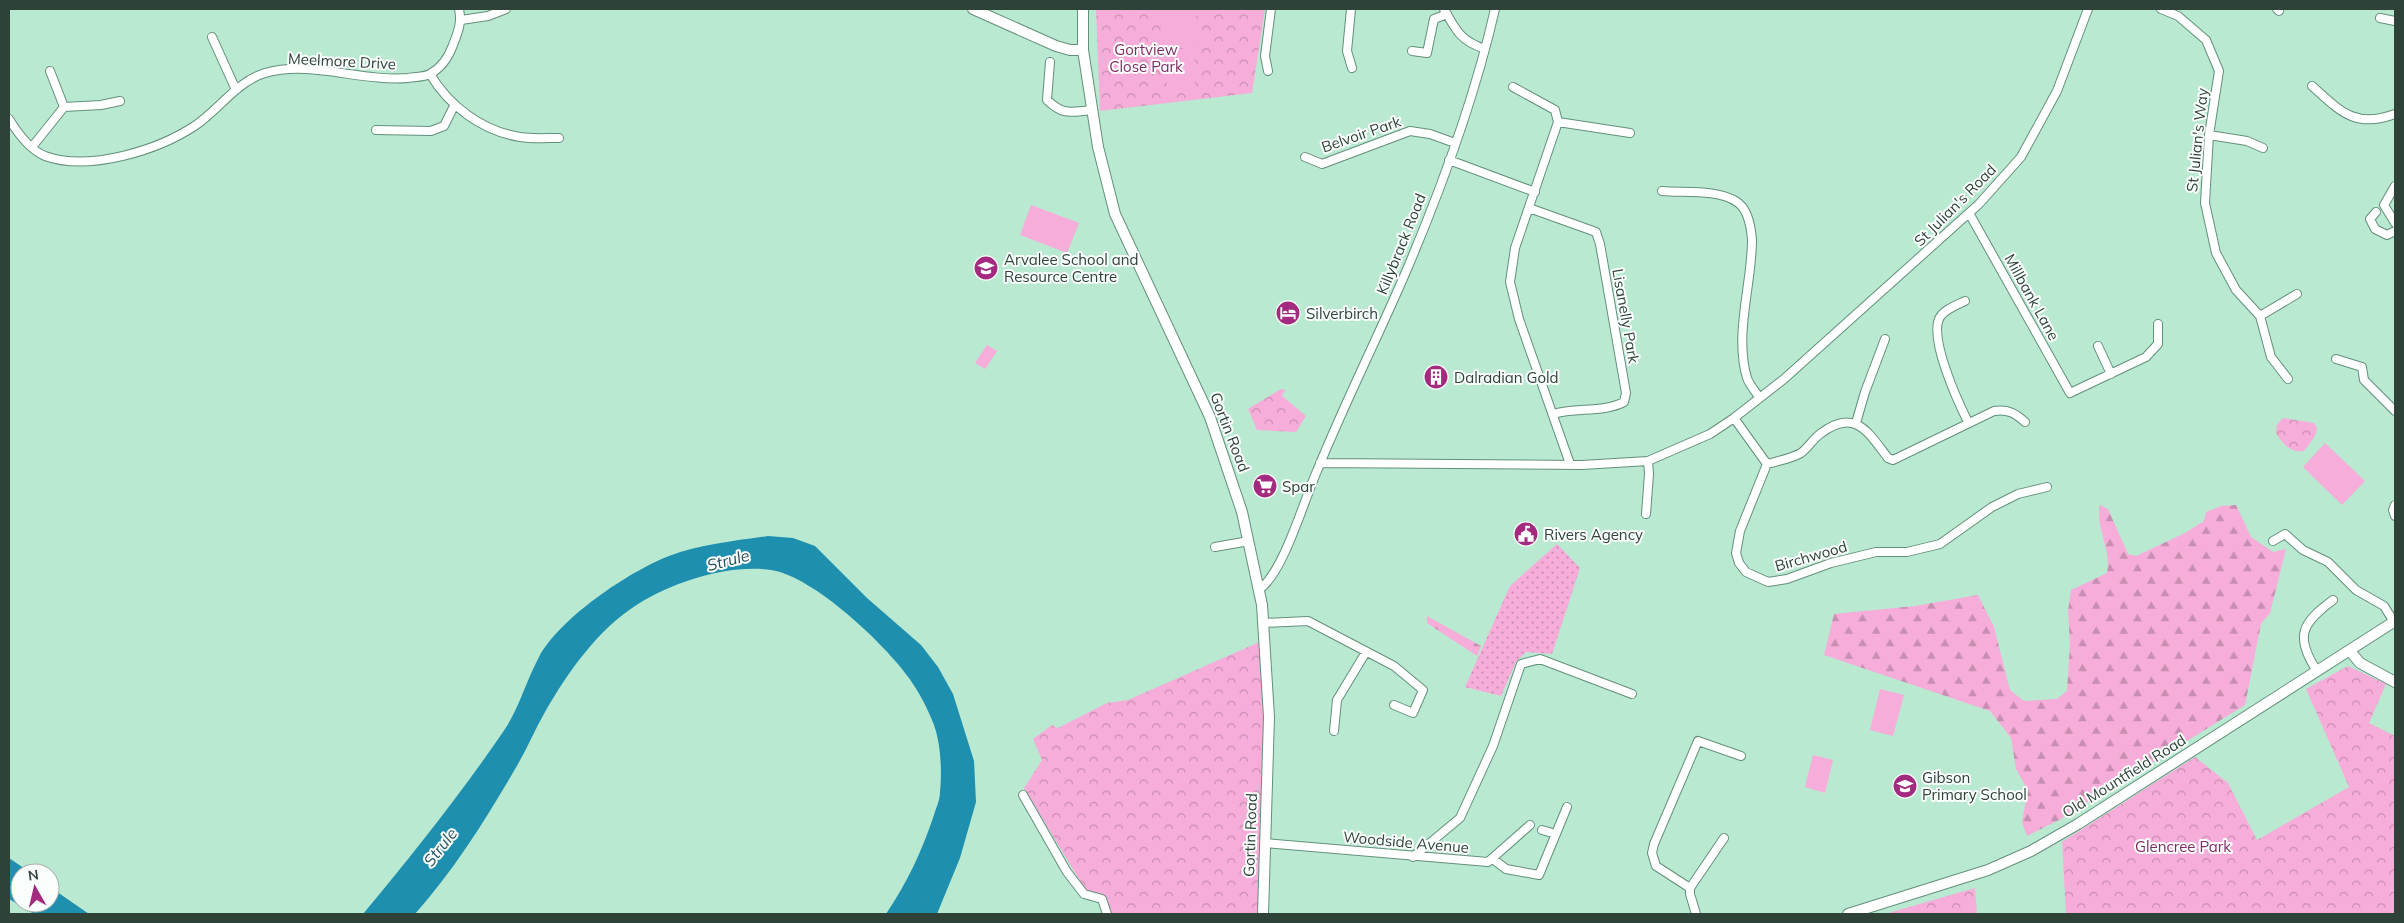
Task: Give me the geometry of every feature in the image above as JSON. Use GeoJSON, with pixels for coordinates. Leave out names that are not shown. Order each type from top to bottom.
{"type":"FeatureCollection","features":[{"type":"Feature","properties":{"kind":"main road"},"geometry":{"type":"LineString","coordinates":[[972,9],[1056,46],[1070,50],[1083,50]]}},
{"type":"Feature","properties":{"kind":"main road","name":"Gortin Road"},"geometry":{"type":"LineString","coordinates":[[1083,9],[1083,50],[1092,110],[1098,146],[1115,214],[1210,418],[1222,448],[1249,541],[1260,589],[1269,717],[1263,914]]}},
{"type":"Feature","properties":{"kind":"main road","name":"Old Mountfield Road"},"geometry":{"type":"LineString","coordinates":[[1848,914],[1988,870],[2031,850],[2078,824],[2395,621]]}},
{"type":"Feature","properties":{"kind":"main road"},"geometry":{"type":"LineString","coordinates":[[2350,651],[2360,663],[2395,682]]}},
{"type":"Feature","properties":{"kind":"street"},"geometry":{"type":"LineString","coordinates":[[459,9],[461,20],[449,55],[430,74],[440,90],[454,106],[496,132],[522,138],[559,138]]}},
{"type":"Feature","properties":{"kind":"street"},"geometry":{"type":"LineString","coordinates":[[461,20],[488,16],[506,9]]}},
{"type":"Feature","properties":{"kind":"street"},"geometry":{"type":"LineString","coordinates":[[1268,71],[1265,56],[1271,9]]}},
{"type":"Feature","properties":{"kind":"street"},"geometry":{"type":"LineString","coordinates":[[1350,9],[1346,51],[1352,68]]}},
{"type":"Feature","properties":{"kind":"street","name":"Killybrack Road"},"geometry":{"type":"LineString","coordinates":[[1260,589],[1269,582],[1280,562],[1320,464],[1408,266],[1455,143],[1485,49],[1495,9]]}},
{"type":"Feature","properties":{"kind":"street","name":"St Julian's Road"},"geometry":{"type":"LineString","coordinates":[[1648,461],[1710,434],[1734,418],[1784,379],[1969,213],[2021,157],[2057,91],[2088,9]]}},
{"type":"Feature","properties":{"kind":"street","name":"St Julian's Way"},"geometry":{"type":"LineString","coordinates":[[2161,9],[2178,16],[2206,40],[2219,71],[2209,135],[2204,203],[2216,253],[2236,290],[2260,316],[2271,358],[2288,379]]}},
{"type":"Feature","properties":{"kind":"street"},"geometry":{"type":"LineString","coordinates":[[1412,51],[1427,53],[1434,19],[1446,11],[1457,32],[1470,44],[1485,49]]}},
{"type":"Feature","properties":{"kind":"street"},"geometry":{"type":"LineString","coordinates":[[2380,18],[2395,22]]}},
{"type":"Feature","properties":{"kind":"street"},"geometry":{"type":"LineString","coordinates":[[212,38],[236,90]]}},
{"type":"Feature","properties":{"kind":"street"},"geometry":{"type":"LineString","coordinates":[[1050,62],[1047,100],[1059,110],[1066,112],[1092,110]]}},
{"type":"Feature","properties":{"kind":"street"},"geometry":{"type":"LineString","coordinates":[[50,71],[64,107]]}},
{"type":"Feature","properties":{"kind":"street","name":"Meelmore Drive"},"geometry":{"type":"LineString","coordinates":[[9,119],[32,147],[45,156],[81,161],[125,157],[168,140],[194,126],[213,113],[250,79],[266,73],[325,71],[384,80],[430,74]]}},
{"type":"Feature","properties":{"kind":"street"},"geometry":{"type":"LineString","coordinates":[[2312,86],[2335,107],[2360,120],[2374,120],[2395,114]]}},
{"type":"Feature","properties":{"kind":"street"},"geometry":{"type":"LineString","coordinates":[[1513,88],[1555,110],[1558,122],[1515,248],[1510,282],[1519,319],[1570,464]]}},
{"type":"Feature","properties":{"kind":"street"},"geometry":{"type":"LineString","coordinates":[[32,147],[64,107],[101,105],[120,101]]}},
{"type":"Feature","properties":{"kind":"street"},"geometry":{"type":"LineString","coordinates":[[376,130],[431,131],[444,126],[454,106]]}},
{"type":"Feature","properties":{"kind":"street"},"geometry":{"type":"LineString","coordinates":[[1558,122],[1630,134]]}},
{"type":"Feature","properties":{"kind":"street","name":"Belvoir Park"},"geometry":{"type":"LineString","coordinates":[[1305,157],[1322,164],[1410,131],[1430,134],[1455,143]]}},
{"type":"Feature","properties":{"kind":"street"},"geometry":{"type":"LineString","coordinates":[[2209,135],[2247,140],[2264,148]]}},
{"type":"Feature","properties":{"kind":"street"},"geometry":{"type":"LineString","coordinates":[[1449,160],[1535,192]]}},
{"type":"Feature","properties":{"kind":"street"},"geometry":{"type":"LineString","coordinates":[[2395,186],[2384,205],[2395,223]]}},
{"type":"Feature","properties":{"kind":"street"},"geometry":{"type":"LineString","coordinates":[[1662,191],[1721,195],[1738,202],[1748,216],[1752,240],[1745,292],[1743,352],[1747,379],[1759,397]]}},
{"type":"Feature","properties":{"kind":"street","name":"Lisanelly Park"},"geometry":{"type":"LineString","coordinates":[[1529,208],[1596,232],[1600,244],[1626,393],[1624,402],[1615,407],[1568,409],[1553,414]]}},
{"type":"Feature","properties":{"kind":"street"},"geometry":{"type":"LineString","coordinates":[[2376,212],[2370,219],[2375,229],[2388,235],[2395,231]]}},
{"type":"Feature","properties":{"kind":"street","name":"Millbank Lane"},"geometry":{"type":"LineString","coordinates":[[1969,213],[2070,393],[2111,374]]}},
{"type":"Feature","properties":{"kind":"street"},"geometry":{"type":"LineString","coordinates":[[2260,316],[2297,294]]}},
{"type":"Feature","properties":{"kind":"street"},"geometry":{"type":"LineString","coordinates":[[1966,301],[1941,315],[1936,326],[1948,380],[1968,422]]}},
{"type":"Feature","properties":{"kind":"street"},"geometry":{"type":"LineString","coordinates":[[2098,346],[2111,374],[2146,357],[2158,344],[2158,324]]}},
{"type":"Feature","properties":{"kind":"street"},"geometry":{"type":"LineString","coordinates":[[1856,423],[1865,392],[1885,339]]}},
{"type":"Feature","properties":{"kind":"street"},"geometry":{"type":"LineString","coordinates":[[2336,359],[2362,367],[2364,380],[2395,411]]}},
{"type":"Feature","properties":{"kind":"street"},"geometry":{"type":"LineString","coordinates":[[1734,418],[1767,464],[1802,452],[1820,434],[1846,422],[1856,423],[1866,429],[1888,458],[1893,460],[1994,411],[2005,410],[2014,412],[2025,422]]}},
{"type":"Feature","properties":{"kind":"street"},"geometry":{"type":"LineString","coordinates":[[1320,464],[1570,464],[1648,461],[1646,514]]}},
{"type":"Feature","properties":{"kind":"street","name":"Birchwood"},"geometry":{"type":"LineString","coordinates":[[1767,464],[1740,530],[1736,553],[1746,572],[1768,582],[1876,552],[1907,552],[1940,544],[1992,507],[2018,494],[2047,487]]}},
{"type":"Feature","properties":{"kind":"street"},"geometry":{"type":"LineString","coordinates":[[2395,505],[2393,510],[2395,516]]}},
{"type":"Feature","properties":{"kind":"street"},"geometry":{"type":"LineString","coordinates":[[2273,541],[2285,534],[2303,550],[2328,562],[2356,590],[2384,606],[2395,621]]}},
{"type":"Feature","properties":{"kind":"street"},"geometry":{"type":"LineString","coordinates":[[1215,547],[1249,541]]}},
{"type":"Feature","properties":{"kind":"street"},"geometry":{"type":"LineString","coordinates":[[2317,671],[2305,650],[2303,636],[2307,622],[2333,600]]}},
{"type":"Feature","properties":{"kind":"street"},"geometry":{"type":"LineString","coordinates":[[1263,622],[1308,621],[1394,666],[1423,690],[1412,713],[1394,705]]}},
{"type":"Feature","properties":{"kind":"street"},"geometry":{"type":"LineString","coordinates":[[1334,731],[1337,700],[1366,652]]}},
{"type":"Feature","properties":{"kind":"street"},"geometry":{"type":"LineString","coordinates":[[1413,857],[1460,818],[1493,746],[1521,664],[1540,659],[1632,694]]}},
{"type":"Feature","properties":{"kind":"street"},"geometry":{"type":"LineString","coordinates":[[1690,888],[1656,866],[1652,853],[1654,844],[1698,741],[1741,756]]}},
{"type":"Feature","properties":{"kind":"street"},"geometry":{"type":"LineString","coordinates":[[1023,795],[1042,832],[1073,880],[1084,894],[1102,899],[1107,914]]}},
{"type":"Feature","properties":{"kind":"street"},"geometry":{"type":"LineString","coordinates":[[1530,825],[1493,859],[1506,869],[1539,875],[1567,807]]}},
{"type":"Feature","properties":{"kind":"street"},"geometry":{"type":"LineString","coordinates":[[1542,830],[1556,834]]}},
{"type":"Feature","properties":{"kind":"street"},"geometry":{"type":"LineString","coordinates":[[1696,914],[1690,888],[1724,838]]}},
{"type":"Feature","properties":{"kind":"street","name":"Woodside Avenue"},"geometry":{"type":"LineString","coordinates":[[1265,843],[1413,857],[1488,862],[1493,859]]}},
{"type":"Feature","properties":{"kind":"green space","name":"Gortview Close Park"},"geometry":{"type":"Polygon","coordinates":[[[1096,9],[1265,9],[1252,93],[1100,111],[1096,9]]]}},
{"type":"Feature","properties":{"kind":"green space"},"geometry":{"type":"Polygon","coordinates":[[[1164,9],[1196,9],[1198,46],[1165,46],[1164,9]]]}},
{"type":"Feature","properties":{"kind":"green space"},"geometry":{"type":"Polygon","coordinates":[[[1165,49],[1194,49],[1195,88],[1167,89],[1165,49]]]}},
{"type":"Feature","properties":{"kind":"green space"},"geometry":{"type":"Polygon","coordinates":[[[1031,205],[1079,223],[1067,253],[1020,235],[1031,205]]]}},
{"type":"Feature","properties":{"kind":"green space"},"geometry":{"type":"Polygon","coordinates":[[[987,345],[997,351],[985,369],[975,363],[987,345]]]}},
{"type":"Feature","properties":{"kind":"green space"},"geometry":{"type":"Polygon","coordinates":[[[1281,389],[1285,390],[1282,396],[1306,416],[1296,432],[1257,430],[1248,409],[1281,389]]]}},
{"type":"Feature","properties":{"kind":"green space"},"geometry":{"type":"Polygon","coordinates":[[[2283,418],[2314,423],[2317,428],[2315,436],[2304,451],[2295,451],[2281,441],[2276,433],[2277,425],[2283,418]]]}},
{"type":"Feature","properties":{"kind":"green space"},"geometry":{"type":"Polygon","coordinates":[[[2325,443],[2365,481],[2342,505],[2303,467],[2325,443]]]}},
{"type":"Feature","properties":{"kind":"green space"},"geometry":{"type":"Polygon","coordinates":[[[2100,505],[2108,509],[2128,554],[2136,556],[2185,533],[2204,521],[2206,512],[2221,506],[2236,505],[2251,537],[2273,552],[2286,549],[2270,613],[2261,624],[2245,705],[2061,819],[2027,836],[2022,822],[2028,790],[2016,769],[2011,738],[1990,711],[1824,655],[1834,614],[1915,606],[1978,595],[1994,627],[2010,690],[2024,701],[2057,699],[2067,691],[2070,644],[2068,611],[2071,590],[2107,573],[2107,556],[2099,514],[2100,505]]]}},
{"type":"Feature","properties":{"kind":"green space"},"geometry":{"type":"Polygon","coordinates":[[[1557,544],[1580,568],[1552,654],[1526,652],[1516,662],[1501,696],[1465,687],[1510,586],[1557,544]]]}},
{"type":"Feature","properties":{"kind":"green space"},"geometry":{"type":"Polygon","coordinates":[[[1427,616],[1481,646],[1477,656],[1427,623],[1427,616]]]}},
{"type":"Feature","properties":{"kind":"green space"},"geometry":{"type":"Polygon","coordinates":[[[1264,640],[1269,717],[1261,914],[1111,914],[1104,895],[1086,891],[1024,788],[1042,760],[1033,739],[1052,725],[1058,728],[1107,703],[1128,700],[1264,640]]]}},
{"type":"Feature","properties":{"kind":"green space","name":"Glencree Park"},"geometry":{"type":"Polygon","coordinates":[[[2348,666],[2386,684],[2369,723],[2395,736],[2395,914],[2066,914],[2062,842],[2195,757],[2228,783],[2257,840],[2349,787],[2306,689],[2348,666]]]}},
{"type":"Feature","properties":{"kind":"green space"},"geometry":{"type":"Polygon","coordinates":[[[1880,689],[1904,695],[1893,736],[1870,730],[1880,689]]]}},
{"type":"Feature","properties":{"kind":"green space"},"geometry":{"type":"Polygon","coordinates":[[[1813,755],[1833,760],[1825,793],[1805,787],[1813,755]]]}},
{"type":"Feature","properties":{"kind":"green space"},"geometry":{"type":"Polygon","coordinates":[[[1975,888],[1977,914],[1885,914],[1975,888]]]}},
{"type":"Feature","properties":{"kind":"water","name":"Strule"},"geometry":{"type":"Polygon","coordinates":[[[768,536],[793,538],[815,546],[867,598],[921,645],[938,667],[953,694],[974,761],[976,802],[960,858],[937,914],[886,914],[901,891],[919,854],[939,798],[941,784],[940,749],[934,725],[923,701],[898,664],[866,630],[827,598],[788,575],[771,570],[754,569],[720,572],[685,582],[653,596],[623,614],[597,639],[574,667],[541,718],[518,764],[483,822],[430,897],[415,914],[363,914],[400,870],[470,779],[503,732],[514,714],[539,657],[562,627],[596,598],[653,563],[681,552],[706,546],[768,536]]]}},
{"type":"Feature","properties":{"kind":"water"},"geometry":{"type":"Polygon","coordinates":[[[9,858],[16,863],[10,863],[9,899],[9,858]]]}},
{"type":"Feature","properties":{"kind":"water"},"geometry":{"type":"Polygon","coordinates":[[[60,894],[89,914],[32,913],[60,913],[60,894]]]}},
{"type":"Feature","properties":{"kind":"place","name":"Arvalee School and Resource Centre"},"geometry":{"type":"Point","coordinates":[986,268]}},
{"type":"Feature","properties":{"kind":"place","name":"Silverbirch"},"geometry":{"type":"Point","coordinates":[1288,313]}},
{"type":"Feature","properties":{"kind":"place","name":"Dalradian Gold"},"geometry":{"type":"Point","coordinates":[1436,377]}},
{"type":"Feature","properties":{"kind":"place","name":"Spar"},"geometry":{"type":"Point","coordinates":[1265,486]}},
{"type":"Feature","properties":{"kind":"place","name":"Rivers Agency"},"geometry":{"type":"Point","coordinates":[1526,534]}},
{"type":"Feature","properties":{"kind":"place","name":"Gibson Primary School"},"geometry":{"type":"Point","coordinates":[1905,786]}}]}
